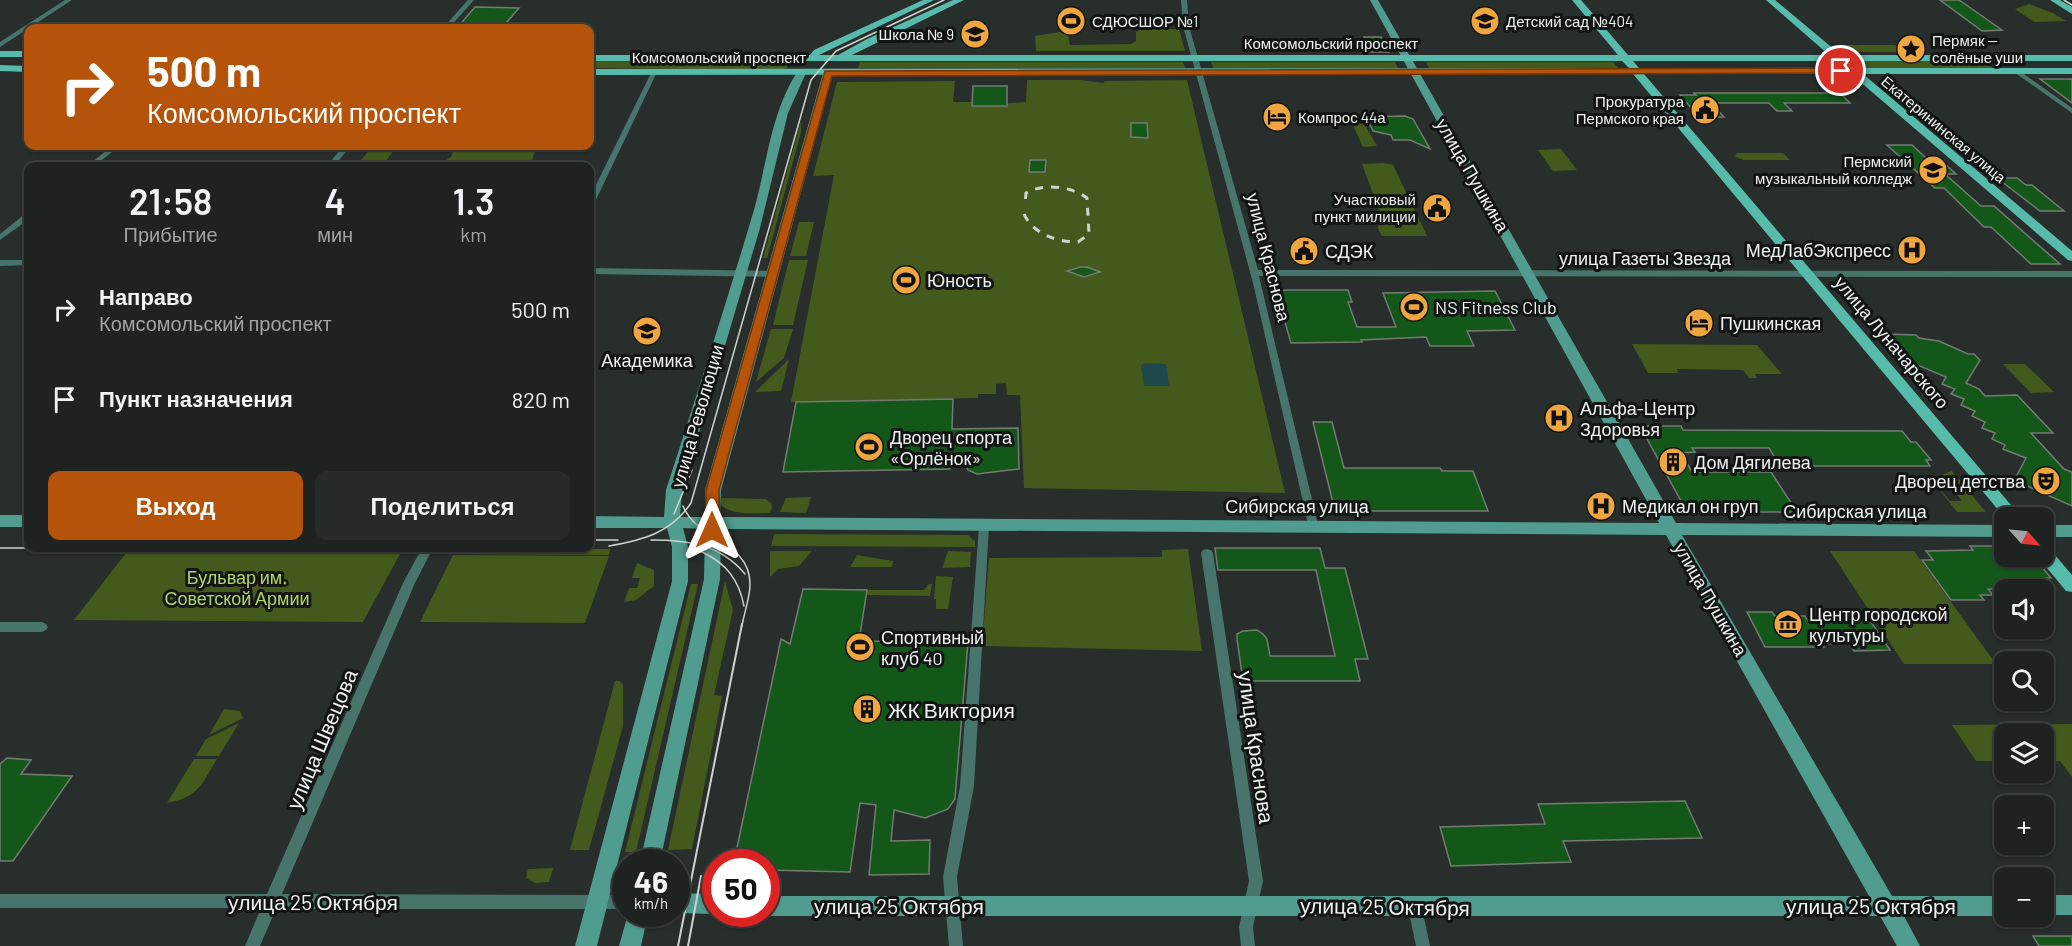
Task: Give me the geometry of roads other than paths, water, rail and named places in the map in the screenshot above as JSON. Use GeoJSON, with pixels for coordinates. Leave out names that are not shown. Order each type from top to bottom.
{"type":"FeatureCollection","features":[{"type":"Feature","properties":{"kind":"main road","name":"улица Революции"},"geometry":{"type":"LineString","coordinates":[[586,946],[680,581],[680,546],[674,524],[674,490],[765,190],[780,126],[796,80],[817,52],[930,0]]}},
{"type":"Feature","properties":{"kind":"main road","name":"улица Революции"},"geometry":{"type":"LineString","coordinates":[[653,849],[712,579],[715,558],[711,523],[712,490],[828,73],[839,58],[870,41],[960,0]]}},
{"type":"Feature","properties":{"kind":"main road","name":"улица Пушкина"},"geometry":{"type":"LineString","coordinates":[[1374,0],[1909,946]]}},
{"type":"Feature","properties":{"kind":"main road","name":"улица Луначарского"},"geometry":{"type":"LineString","coordinates":[[1576,0],[2005,507]]}},
{"type":"Feature","properties":{"kind":"main road","name":"Екатерининская улица"},"geometry":{"type":"LineString","coordinates":[[1770,0],[2072,257]]}},
{"type":"Feature","properties":{"kind":"main road"},"geometry":{"type":"LineString","coordinates":[[2054,0],[2072,11]]}},
{"type":"Feature","properties":{"kind":"main road"},"geometry":{"type":"LineString","coordinates":[[870,41],[867,52],[880,58]]}},
{"type":"Feature","properties":{"kind":"main road"},"geometry":{"type":"LineString","coordinates":[[0,54],[24,54]]}},
{"type":"Feature","properties":{"kind":"main road","name":"Комсомольский проспект"},"geometry":{"type":"LineString","coordinates":[[594,58],[2072,58]]}},
{"type":"Feature","properties":{"kind":"main road"},"geometry":{"type":"LineString","coordinates":[[1996,58],[2016,71]]}},
{"type":"Feature","properties":{"kind":"main road"},"geometry":{"type":"LineString","coordinates":[[0,68],[24,69]]}},
{"type":"Feature","properties":{"kind":"main road","name":"Комсомольский проспект"},"geometry":{"type":"LineString","coordinates":[[594,72],[2072,71]]}},
{"type":"Feature","properties":{"kind":"main road"},"geometry":{"type":"LineString","coordinates":[[0,521],[24,521]]}},
{"type":"Feature","properties":{"kind":"main road","name":"Сибирская улица"},"geometry":{"type":"LineString","coordinates":[[594,522],[1994,531]]}},
{"type":"Feature","properties":{"kind":"main road"},"geometry":{"type":"LineString","coordinates":[[2054,531],[2072,531]]}},
{"type":"Feature","properties":{"kind":"main road"},"geometry":{"type":"LineString","coordinates":[[2054,565],[2072,586]]}},
{"type":"Feature","properties":{"kind":"main road","name":"улица 25 Октября"},"geometry":{"type":"LineString","coordinates":[[780,906],[1250,904],[1415,908],[1886,904],[1994,906]]}},
{"type":"Feature","properties":{"kind":"main road"},"geometry":{"type":"LineString","coordinates":[[2054,906],[2072,905]]}},
{"type":"Feature","properties":{"kind":"main road"},"geometry":{"type":"LineString","coordinates":[[630,946],[635,927]]}},
{"type":"Feature","properties":{"kind":"street"},"geometry":{"type":"LineString","coordinates":[[32,24],[69,0]]}},
{"type":"Feature","properties":{"kind":"street"},"geometry":{"type":"LineString","coordinates":[[450,24],[471,0]]}},
{"type":"Feature","properties":{"kind":"street","name":"улица Краснова"},"geometry":{"type":"LineString","coordinates":[[1184,0],[1186,26],[1254,273],[1313,525]]}},
{"type":"Feature","properties":{"kind":"street"},"geometry":{"type":"LineString","coordinates":[[0,45],[24,29]]}},
{"type":"Feature","properties":{"kind":"street"},"geometry":{"type":"LineString","coordinates":[[2016,71],[2072,111]]}},
{"type":"Feature","properties":{"kind":"street"},"geometry":{"type":"LineString","coordinates":[[594,196],[654,72]]}},
{"type":"Feature","properties":{"kind":"street"},"geometry":{"type":"LineString","coordinates":[[95,162],[111,150]]}},
{"type":"Feature","properties":{"kind":"street"},"geometry":{"type":"LineString","coordinates":[[333,162],[344,150]]}},
{"type":"Feature","properties":{"kind":"street"},"geometry":{"type":"LineString","coordinates":[[0,238],[24,219]]}},
{"type":"Feature","properties":{"kind":"street"},"geometry":{"type":"LineString","coordinates":[[0,263],[24,263]]}},
{"type":"Feature","properties":{"kind":"street"},"geometry":{"type":"LineString","coordinates":[[594,271],[772,274]]}},
{"type":"Feature","properties":{"kind":"street","name":"улица Газеты Звезда"},"geometry":{"type":"LineString","coordinates":[[1254,273],[2072,274]]}},
{"type":"Feature","properties":{"kind":"street"},"geometry":{"type":"LineString","coordinates":[[956,946],[951,870],[968,786],[984,526]]}},
{"type":"Feature","properties":{"kind":"street","name":"улица Швецова"},"geometry":{"type":"LineString","coordinates":[[252,946],[408,584],[425,552]]}},
{"type":"Feature","properties":{"kind":"street","name":"улица Краснова"},"geometry":{"type":"LineString","coordinates":[[1207,553],[1256,881],[1246,927],[1248,946]]}},
{"type":"Feature","properties":{"kind":"street"},"geometry":{"type":"LineString","coordinates":[[0,627],[42,627]]}},
{"type":"Feature","properties":{"kind":"street","name":"улица 25 Октября"},"geometry":{"type":"LineString","coordinates":[[0,901],[612,902]]}},
{"type":"Feature","properties":{"kind":"street"},"geometry":{"type":"LineString","coordinates":[[1415,908],[1423,946]]}},
{"type":"Feature","properties":{"kind":"water"},"geometry":{"type":"Polygon","coordinates":[[[1144,363],[1166,364],[1169,386],[1144,386],[1141,366],[1144,363]]]}},
{"type":"Feature","properties":{"kind":"tram line"},"geometry":{"type":"LineString","coordinates":[[685,510],[691,503],[811,80],[836,51],[944,0]]}},
{"type":"Feature","properties":{"kind":"tram line"},"geometry":{"type":"LineString","coordinates":[[2064,0],[2072,5]]}},
{"type":"Feature","properties":{"kind":"tram line"},"geometry":{"type":"LineString","coordinates":[[674,514],[692,470]]}},
{"type":"Feature","properties":{"kind":"tram line"},"geometry":{"type":"LineString","coordinates":[[683,506],[685,510]]}},
{"type":"Feature","properties":{"kind":"tram line"},"geometry":{"type":"LineString","coordinates":[[609,546],[655,534],[675,522],[685,510]]}},
{"type":"Feature","properties":{"kind":"tram line"},"geometry":{"type":"LineString","coordinates":[[685,510],[700,527],[733,550],[748,570],[750,589],[742,626]]}},
{"type":"Feature","properties":{"kind":"tram line"},"geometry":{"type":"LineString","coordinates":[[594,540],[618,540]]}},
{"type":"Feature","properties":{"kind":"tram line"},"geometry":{"type":"LineString","coordinates":[[651,540],[678,541],[714,550],[725,556],[745,574]]}},
{"type":"Feature","properties":{"kind":"tram line"},"geometry":{"type":"LineString","coordinates":[[0,548],[24,548]]}},
{"type":"Feature","properties":{"kind":"tram line"},"geometry":{"type":"LineString","coordinates":[[702,552],[718,561],[730,573],[739,588],[744,606]]}},
{"type":"Feature","properties":{"kind":"tram line"},"geometry":{"type":"LineString","coordinates":[[678,946],[742,624]]}},
{"type":"Feature","properties":{"kind":"tram line"},"geometry":{"type":"LineString","coordinates":[[688,946],[701,876]]}},
{"type":"Feature","properties":{"kind":"railway"},"geometry":{"type":"LineString","coordinates":[[1024,214],[1033,227],[1054,238],[1078,242],[1089,234],[1087,198],[1080,194],[1057,187],[1040,188],[1026,193],[1025,204]]}},
{"type":"Feature","properties":{"kind":"place","name":"СДЮСШОР №1"},"geometry":{"type":"Point","coordinates":[1071,21]}},
{"type":"Feature","properties":{"kind":"place","name":"Детский сад №404"},"geometry":{"type":"Point","coordinates":[1485,21]}},
{"type":"Feature","properties":{"kind":"place","name":"Школа № 9"},"geometry":{"type":"Point","coordinates":[975,34]}},
{"type":"Feature","properties":{"kind":"place","name":"Пермяк — солёные уши"},"geometry":{"type":"Point","coordinates":[1911,49]}},
{"type":"Feature","properties":{"kind":"place","name":"Прокуратура Пермского края"},"geometry":{"type":"Point","coordinates":[1705,110]}},
{"type":"Feature","properties":{"kind":"place","name":"Компрос 44а"},"geometry":{"type":"Point","coordinates":[1277,117]}},
{"type":"Feature","properties":{"kind":"place","name":"Пермский музыкальный колледж"},"geometry":{"type":"Point","coordinates":[1933,170]}},
{"type":"Feature","properties":{"kind":"place","name":"Участковый пункт милиции"},"geometry":{"type":"Point","coordinates":[1437,208]}},
{"type":"Feature","properties":{"kind":"place","name":"МедЛабЭкспресс"},"geometry":{"type":"Point","coordinates":[1912,250]}},
{"type":"Feature","properties":{"kind":"place","name":"СДЭК"},"geometry":{"type":"Point","coordinates":[1304,251]}},
{"type":"Feature","properties":{"kind":"place","name":"Юность"},"geometry":{"type":"Point","coordinates":[906,280]}},
{"type":"Feature","properties":{"kind":"place","name":"NS Fitness Club"},"geometry":{"type":"Point","coordinates":[1414,307]}},
{"type":"Feature","properties":{"kind":"place","name":"Пушкинская"},"geometry":{"type":"Point","coordinates":[1699,323]}},
{"type":"Feature","properties":{"kind":"place","name":"Академика"},"geometry":{"type":"Point","coordinates":[647,331]}},
{"type":"Feature","properties":{"kind":"place","name":"Альфа-Центр Здоровья"},"geometry":{"type":"Point","coordinates":[1559,418]}},
{"type":"Feature","properties":{"kind":"place","name":"Дворец спорта «Орлёнок»"},"geometry":{"type":"Point","coordinates":[869,447]}},
{"type":"Feature","properties":{"kind":"place","name":"Дом Дягилева"},"geometry":{"type":"Point","coordinates":[1673,462]}},
{"type":"Feature","properties":{"kind":"place","name":"Дворец детства"},"geometry":{"type":"Point","coordinates":[2046,481]}},
{"type":"Feature","properties":{"kind":"place","name":"Медикал он груп"},"geometry":{"type":"Point","coordinates":[1601,506]}},
{"type":"Feature","properties":{"kind":"place","name":"Центр городской культуры"},"geometry":{"type":"Point","coordinates":[1788,624]}},
{"type":"Feature","properties":{"kind":"place","name":"Спортивный клуб 40"},"geometry":{"type":"Point","coordinates":[860,647]}},
{"type":"Feature","properties":{"kind":"place","name":"ЖК Виктория"},"geometry":{"type":"Point","coordinates":[867,709]}},
{"type":"Feature","properties":{"kind":"park label","name":"Бульвар им. Советской Армии"},"geometry":{"type":"Point","coordinates":[237,587]}}]}
